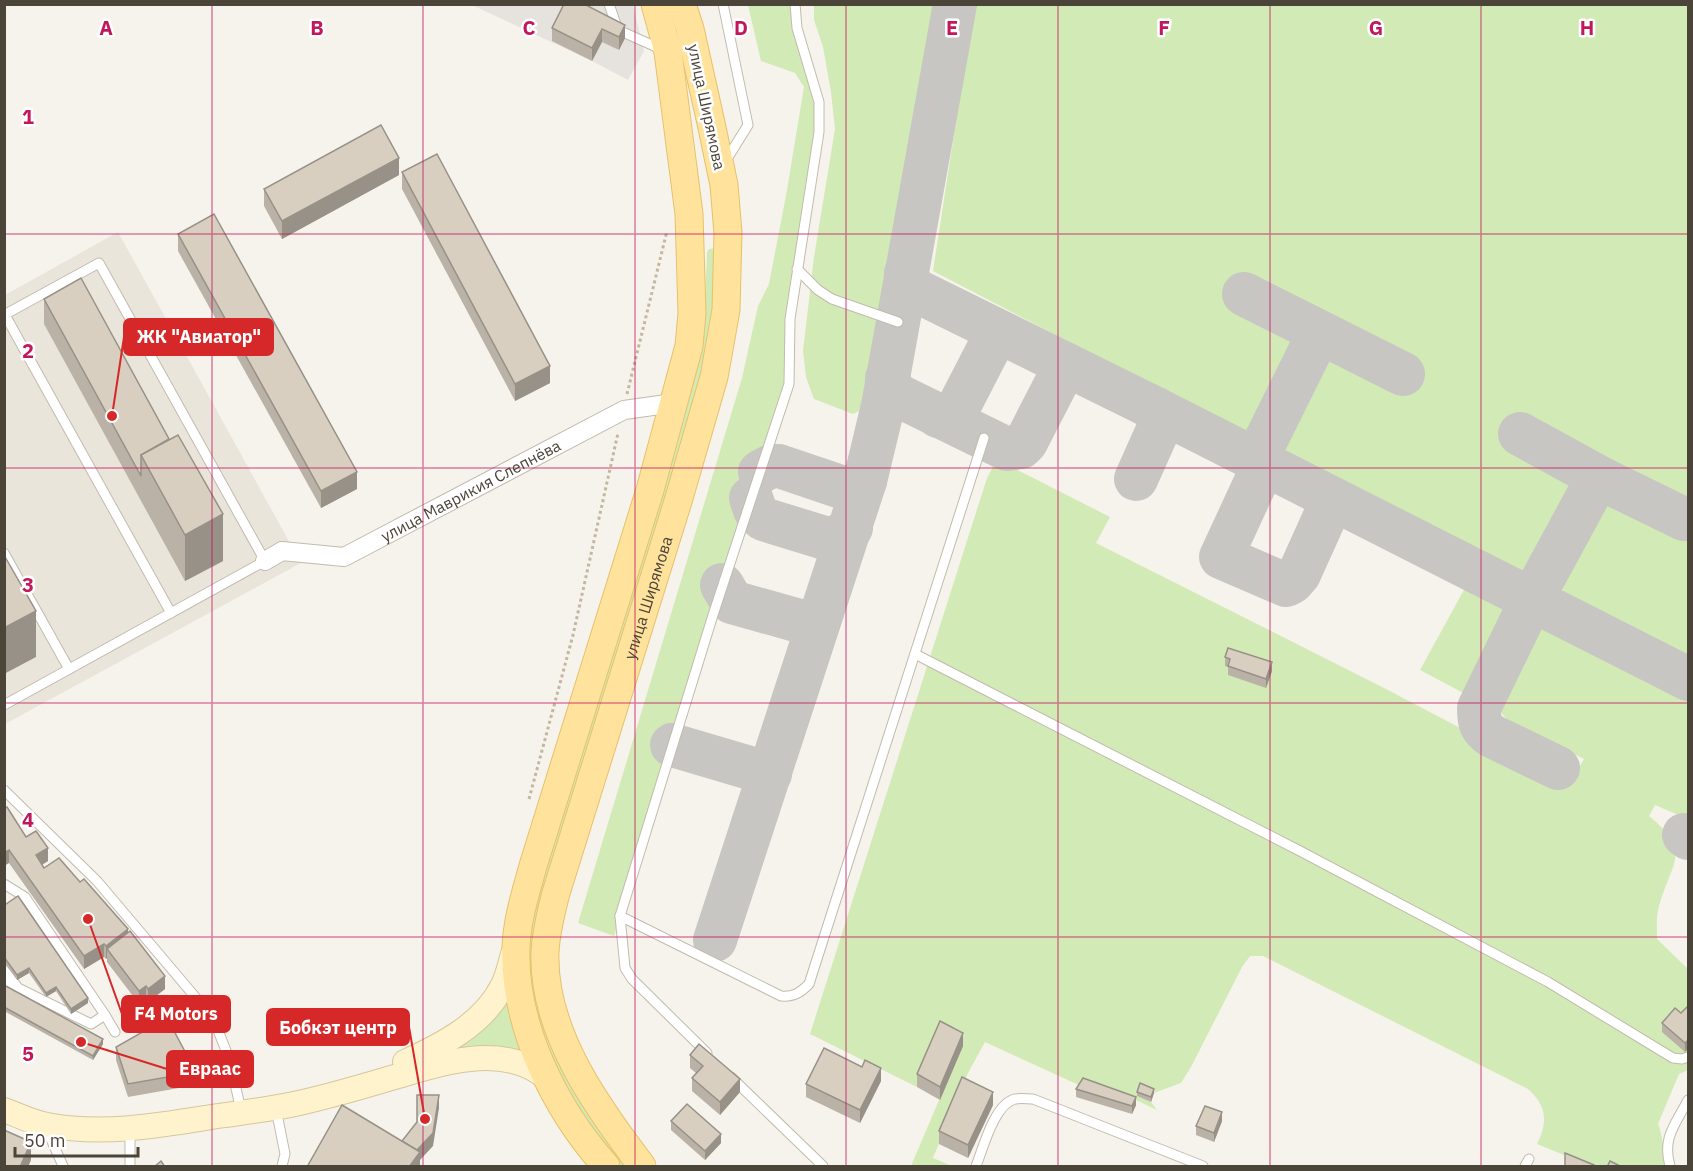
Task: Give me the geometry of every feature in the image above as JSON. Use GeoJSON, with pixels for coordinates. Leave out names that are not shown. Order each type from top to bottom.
{"type":"FeatureCollection","features":[{"type":"Feature","properties":{"kind":"main road","name":"улица Ширямова"},"geometry":{"type":"LineString","coordinates":[[606,1167],[578,1130],[547,1078],[528,1032],[520,1000],[516,946],[523,901],[533,866],[650,490],[689,346],[692,313],[690,214],[668,52],[655,4]]}},
{"type":"Feature","properties":{"kind":"main road","name":"улица Ширямова"},"geometry":{"type":"LineString","coordinates":[[642,1167],[605,1116],[569,1051],[554,1014],[546,979],[545,952],[548,925],[556,893],[672,521],[714,377],[726,310],[727,215],[721,169],[690,29],[682,4]]}},
{"type":"Feature","properties":{"kind":"main road"},"geometry":{"type":"LineString","coordinates":[[679,123],[692,151],[701,153],[710,150],[712,141],[707,107]]}},
{"type":"Feature","properties":{"kind":"main road"},"geometry":{"type":"LineString","coordinates":[[691,256],[695,238],[710,230],[716,230],[723,235],[728,249]]}},
{"type":"Feature","properties":{"kind":"street","name":"улица Маврикия Слепнёва"},"geometry":{"type":"LineString","coordinates":[[265,561],[282,551],[344,557],[624,410],[674,403]]}},
{"type":"Feature","properties":{"kind":"street"},"geometry":{"type":"LineString","coordinates":[[287,1105],[405,1062],[450,1040],[481,1016],[495,999],[504,984],[516,946]]}},
{"type":"Feature","properties":{"kind":"street"},"geometry":{"type":"LineString","coordinates":[[4,1110],[45,1125],[82,1130],[130,1128],[159,1126],[287,1105],[465,1059],[518,1061],[534,1068],[547,1078]]}},
{"type":"Feature","properties":{"kind":"lane"},"geometry":{"type":"LineString","coordinates":[[609,4],[618,30]]}},
{"type":"Feature","properties":{"kind":"lane"},"geometry":{"type":"LineString","coordinates":[[721,169],[748,125],[723,4]]}},
{"type":"Feature","properties":{"kind":"lane"},"geometry":{"type":"LineString","coordinates":[[715,1061],[632,980],[625,968],[620,916],[709,626],[789,384],[790,319],[819,132],[819,102],[797,28],[795,4]]}},
{"type":"Feature","properties":{"kind":"lane"},"geometry":{"type":"LineString","coordinates":[[608,25],[668,52]]}},
{"type":"Feature","properties":{"kind":"lane"},"geometry":{"type":"LineString","coordinates":[[4,705],[171,613],[265,561],[99,262],[5,315],[171,613]]}},
{"type":"Feature","properties":{"kind":"lane"},"geometry":{"type":"LineString","coordinates":[[797,269],[818,290],[832,299],[898,322]]}},
{"type":"Feature","properties":{"kind":"lane"},"geometry":{"type":"LineString","coordinates":[[620,916],[781,996],[791,996],[809,984],[984,438]]}},
{"type":"Feature","properties":{"kind":"lane"},"geometry":{"type":"LineString","coordinates":[[4,553],[69,669]]}},
{"type":"Feature","properties":{"kind":"lane"},"geometry":{"type":"LineString","coordinates":[[915,654],[1290,846],[1548,982],[1673,1058],[1689,1057]]}},
{"type":"Feature","properties":{"kind":"lane"},"geometry":{"type":"LineString","coordinates":[[4,790],[97,882],[213,1018],[229,1058],[242,1113]]}},
{"type":"Feature","properties":{"kind":"lane"},"geometry":{"type":"LineString","coordinates":[[4,884],[25,897],[115,1032]]}},
{"type":"Feature","properties":{"kind":"lane"},"geometry":{"type":"LineString","coordinates":[[4,970],[17,987]]}},
{"type":"Feature","properties":{"kind":"lane"},"geometry":{"type":"LineString","coordinates":[[4,981],[91,1024],[105,1016]]}},
{"type":"Feature","properties":{"kind":"lane"},"geometry":{"type":"LineString","coordinates":[[723,1069],[823,1167]]}},
{"type":"Feature","properties":{"kind":"lane"},"geometry":{"type":"LineString","coordinates":[[976,1167],[1002,1106],[1014,1099],[1034,1099],[1203,1167]]}},
{"type":"Feature","properties":{"kind":"lane"},"geometry":{"type":"LineString","coordinates":[[1670,1167],[1666,1153],[1667,1140],[1689,1100]]}},
{"type":"Feature","properties":{"kind":"lane"},"geometry":{"type":"LineString","coordinates":[[282,1167],[285,1154],[287,1105]]}},
{"type":"Feature","properties":{"kind":"lane"},"geometry":{"type":"LineString","coordinates":[[45,1125],[63,1167]]}},
{"type":"Feature","properties":{"kind":"lane"},"geometry":{"type":"LineString","coordinates":[[130,1128],[130,1167]]}},
{"type":"Feature","properties":{"kind":"path"},"geometry":{"type":"LineString","coordinates":[[530,799],[573,635],[669,222]]}},
{"type":"Feature","properties":{"kind":"shaded area"},"geometry":{"type":"Polygon","coordinates":[[[472,5],[633,5],[644,51],[628,80],[472,5]]]}},
{"type":"Feature","properties":{"kind":"shaded area"},"geometry":{"type":"Polygon","coordinates":[[[118,232],[301,563],[5,724],[5,295],[118,232]]]}},
{"type":"Feature","properties":{"kind":"green space"},"geometry":{"type":"Polygon","coordinates":[[[748,5],[792,5],[817,113],[802,228],[787,391],[614,936],[578,923],[742,378],[758,306],[769,284],[804,87],[795,73],[761,61],[748,5]]]}},
{"type":"Feature","properties":{"kind":"green space"},"geometry":{"type":"Polygon","coordinates":[[[814,5],[935,5],[867,407],[853,414],[814,399],[806,377],[803,351],[814,257],[835,129],[823,47],[814,20],[814,5]]]}},
{"type":"Feature","properties":{"kind":"green space"},"geometry":{"type":"Polygon","coordinates":[[[974,5],[1688,5],[1688,499],[1517,413],[1503,440],[1590,484],[1545,571],[1528,579],[1274,450],[1319,349],[1411,394],[1422,367],[1238,275],[1225,301],[1304,342],[1259,441],[933,271],[974,5]]]}},
{"type":"Feature","properties":{"kind":"green space"},"geometry":{"type":"Polygon","coordinates":[[[718,248],[708,370],[546,890],[568,1073],[632,1166],[619,1166],[597,1139],[551,1060],[527,982],[530,916],[705,306],[707,252],[709,249],[718,248]]]}},
{"type":"Feature","properties":{"kind":"green space"},"geometry":{"type":"Polygon","coordinates":[[[1002,462],[1110,517],[1096,543],[1386,689],[1569,785],[1584,759],[1508,720],[1502,714],[1499,706],[1541,625],[1555,619],[1688,686],[1688,819],[1655,805],[1649,816],[1663,828],[1675,848],[1673,867],[1658,910],[1657,939],[1688,969],[1688,1070],[1679,1074],[1658,1124],[1667,1166],[1602,1166],[1581,1162],[1537,1144],[1543,1129],[1544,1115],[1539,1102],[1528,1089],[1263,956],[1250,956],[1181,1083],[1154,1093],[1137,1096],[1151,1102],[1157,1110],[1102,1084],[1083,1087],[985,1042],[968,1073],[933,1158],[952,1166],[911,1166],[962,1046],[940,1035],[917,1087],[810,1034],[987,478],[994,465],[1002,462]]]}},
{"type":"Feature","properties":{"kind":"green space"},"geometry":{"type":"Polygon","coordinates":[[[1606,492],[1688,535],[1688,658],[1568,599],[1560,585],[1606,492]]]}},
{"type":"Feature","properties":{"kind":"green space"},"geometry":{"type":"Polygon","coordinates":[[[1471,577],[1517,598],[1523,610],[1482,693],[1469,696],[1420,670],[1471,577]]]}},
{"type":"Feature","properties":{"kind":"green space"},"geometry":{"type":"Polygon","coordinates":[[[508,1000],[525,1050],[522,1053],[457,1050],[475,1035],[508,1000]]]}},
{"type":"Feature","properties":{"kind":"building"},"geometry":{"type":"Polygon","coordinates":[[[564,4],[584,4],[625,25],[619,37],[602,29],[592,48],[552,28],[564,4]]]}},
{"type":"Feature","properties":{"kind":"building"},"geometry":{"type":"Polygon","coordinates":[[[381,125],[399,158],[282,221],[264,189],[381,125]]]}},
{"type":"Feature","properties":{"kind":"building"},"geometry":{"type":"Polygon","coordinates":[[[437,154],[550,366],[515,384],[402,172],[437,154]]]}},
{"type":"Feature","properties":{"kind":"building"},"geometry":{"type":"Polygon","coordinates":[[[214,214],[357,472],[321,491],[178,234],[214,214]]]}},
{"type":"Feature","properties":{"kind":"building"},"geometry":{"type":"Polygon","coordinates":[[[81,278],[169,439],[141,455],[141,476],[44,299],[81,278]]]}},
{"type":"Feature","properties":{"kind":"building"},"geometry":{"type":"Polygon","coordinates":[[[178,435],[223,514],[185,535],[141,455],[178,435]]]}},
{"type":"Feature","properties":{"kind":"building"},"geometry":{"type":"Polygon","coordinates":[[[4,555],[36,611],[4,628],[4,555]]]}},
{"type":"Feature","properties":{"kind":"building"},"geometry":{"type":"Polygon","coordinates":[[[1228,648],[1272,662],[1266,679],[1228,666],[1230,659],[1225,657],[1228,648]]]}},
{"type":"Feature","properties":{"kind":"building"},"geometry":{"type":"Polygon","coordinates":[[[7,807],[26,837],[36,831],[48,848],[36,855],[44,868],[59,858],[80,882],[84,879],[128,929],[106,946],[104,944],[84,956],[9,850],[4,853],[4,809],[7,807]]]}},
{"type":"Feature","properties":{"kind":"building"},"geometry":{"type":"Polygon","coordinates":[[[18,896],[88,998],[71,1009],[56,987],[46,993],[29,968],[17,975],[4,957],[4,902],[6,904],[18,896]]]}},
{"type":"Feature","properties":{"kind":"building"},"geometry":{"type":"Polygon","coordinates":[[[130,931],[165,976],[148,989],[146,986],[139,991],[107,949],[130,931]]]}},
{"type":"Feature","properties":{"kind":"building"},"geometry":{"type":"Polygon","coordinates":[[[4,985],[103,1039],[93,1056],[4,1007],[4,985]]]}},
{"type":"Feature","properties":{"kind":"building"},"geometry":{"type":"Polygon","coordinates":[[[1689,1005],[1689,1039],[1685,1043],[1662,1023],[1675,1008],[1681,1013],[1689,1005]]]}},
{"type":"Feature","properties":{"kind":"building"},"geometry":{"type":"Polygon","coordinates":[[[167,1018],[196,1072],[128,1084],[116,1047],[167,1018]]]}},
{"type":"Feature","properties":{"kind":"building"},"geometry":{"type":"Polygon","coordinates":[[[940,1021],[963,1033],[940,1087],[917,1074],[940,1021]]]}},
{"type":"Feature","properties":{"kind":"building"},"geometry":{"type":"Polygon","coordinates":[[[699,1044],[740,1079],[720,1102],[692,1078],[703,1066],[690,1055],[699,1044]]]}},
{"type":"Feature","properties":{"kind":"building"},"geometry":{"type":"Polygon","coordinates":[[[824,1048],[862,1067],[865,1060],[881,1068],[860,1110],[806,1084],[824,1048]]]}},
{"type":"Feature","properties":{"kind":"building"},"geometry":{"type":"Polygon","coordinates":[[[962,1077],[993,1092],[968,1145],[939,1131],[962,1077]]]}},
{"type":"Feature","properties":{"kind":"building"},"geometry":{"type":"Polygon","coordinates":[[[1083,1078],[1136,1097],[1132,1106],[1076,1089],[1083,1078]]]}},
{"type":"Feature","properties":{"kind":"building"},"geometry":{"type":"Polygon","coordinates":[[[1140,1083],[1154,1089],[1151,1097],[1137,1092],[1140,1083]]]}},
{"type":"Feature","properties":{"kind":"building"},"geometry":{"type":"Polygon","coordinates":[[[417,1095],[439,1095],[433,1133],[417,1150],[402,1141],[417,1122],[417,1095]]]}},
{"type":"Feature","properties":{"kind":"building"},"geometry":{"type":"Polygon","coordinates":[[[687,1104],[721,1134],[705,1151],[671,1121],[687,1104]]]}},
{"type":"Feature","properties":{"kind":"building"},"geometry":{"type":"Polygon","coordinates":[[[342,1105],[420,1152],[409,1167],[307,1167],[342,1105]]]}},
{"type":"Feature","properties":{"kind":"building"},"geometry":{"type":"Polygon","coordinates":[[[1205,1106],[1222,1112],[1214,1133],[1196,1126],[1205,1106]]]}},
{"type":"Feature","properties":{"kind":"building"},"geometry":{"type":"Polygon","coordinates":[[[4,1130],[31,1142],[20,1167],[4,1167],[4,1130]]]}},
{"type":"Feature","properties":{"kind":"building"},"geometry":{"type":"Polygon","coordinates":[[[1565,1153],[1594,1165],[1593,1167],[1565,1167],[1565,1153]]]}},
{"type":"Feature","properties":{"kind":"building"},"geometry":{"type":"Polygon","coordinates":[[[161,1161],[165,1167],[154,1167],[161,1161]]]}},
{"type":"Feature","properties":{"kind":"building"},"geometry":{"type":"Polygon","coordinates":[[[1610,1161],[1622,1167],[1607,1167],[1610,1161]]]}},
{"type":"Feature","properties":{"kind":"taxiway"},"geometry":{"type":"LineString","coordinates":[[715,940],[865,481],[883,406],[955,4]]}},
{"type":"Feature","properties":{"kind":"taxiway"},"geometry":{"type":"LineString","coordinates":[[906,273],[911,285],[921,293],[1156,409],[1688,679]]}},
{"type":"Feature","properties":{"kind":"taxiway"},"geometry":{"type":"LineString","coordinates":[[1244,294],[1403,374]]}},
{"type":"Feature","properties":{"kind":"taxiway"},"geometry":{"type":"LineString","coordinates":[[1256,460],[1319,333]]}},
{"type":"Feature","properties":{"kind":"taxiway"},"geometry":{"type":"LineString","coordinates":[[938,416],[958,408],[993,340],[1004,335]]}},
{"type":"Feature","properties":{"kind":"taxiway"},"geometry":{"type":"LineString","coordinates":[[887,378],[895,394],[1007,449],[1021,447],[1026,442],[1061,374],[1077,370]]}},
{"type":"Feature","properties":{"kind":"taxiway"},"geometry":{"type":"LineString","coordinates":[[1136,479],[1161,423],[1156,409]]}},
{"type":"Feature","properties":{"kind":"taxiway"},"geometry":{"type":"LineString","coordinates":[[1520,434],[1604,480],[1684,519]]}},
{"type":"Feature","properties":{"kind":"taxiway"},"geometry":{"type":"LineString","coordinates":[[760,472],[771,466],[779,466],[844,488],[856,487],[865,481]]}},
{"type":"Feature","properties":{"kind":"taxiway"},"geometry":{"type":"LineString","coordinates":[[1278,472],[1265,470],[1259,475],[1221,557],[1286,585],[1299,574],[1327,512],[1331,507],[1345,506]]}},
{"type":"Feature","properties":{"kind":"taxiway"},"geometry":{"type":"LineString","coordinates":[[1558,768],[1488,733],[1481,724],[1479,708],[1531,601],[1589,494],[1595,484],[1604,480]]}},
{"type":"Feature","properties":{"kind":"taxiway"},"geometry":{"type":"LineString","coordinates":[[751,498],[755,510],[763,519],[828,539],[839,536],[851,528]]}},
{"type":"Feature","properties":{"kind":"taxiway"},"geometry":{"type":"LineString","coordinates":[[722,585],[732,602],[817,626]]}},
{"type":"Feature","properties":{"kind":"taxiway"},"geometry":{"type":"LineString","coordinates":[[672,745],[770,774]]}},
{"type":"Feature","properties":{"kind":"taxiway"},"geometry":{"type":"LineString","coordinates":[[1684,835],[1688,838]]}},
{"type":"Feature","properties":{"kind":"place","name":"ЖК \"Авиатор\""},"geometry":{"type":"Point","coordinates":[112,416]}},
{"type":"Feature","properties":{"kind":"place","name":"F4 Motors"},"geometry":{"type":"Point","coordinates":[88,919]}},
{"type":"Feature","properties":{"kind":"place","name":"Евраас"},"geometry":{"type":"Point","coordinates":[81,1042]}},
{"type":"Feature","properties":{"kind":"place","name":"Бобкэт центр"},"geometry":{"type":"Point","coordinates":[425,1119]}}]}
